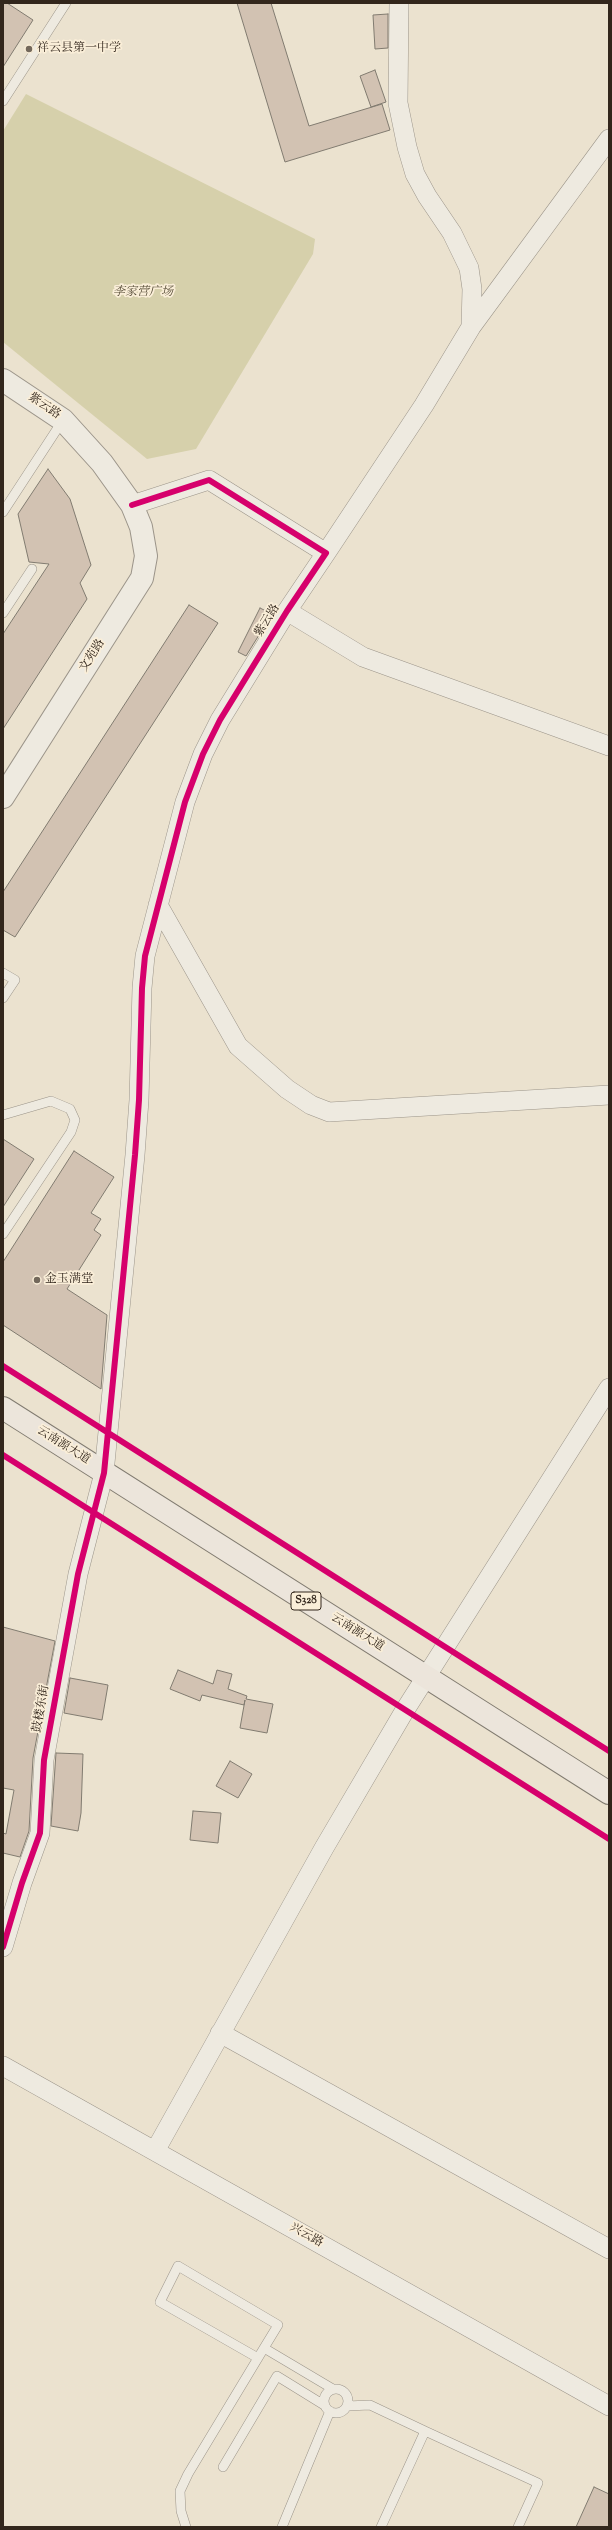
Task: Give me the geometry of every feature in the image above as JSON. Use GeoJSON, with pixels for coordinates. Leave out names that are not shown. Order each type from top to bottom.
{"type":"FeatureCollection","features":[{"type":"Feature","properties":{"kind":"main road","name":"云南源大道"},"geometry":{"type":"LineString","coordinates":[[3,1408],[609,1793]]}},
{"type":"Feature","properties":{"kind":"street"},"geometry":{"type":"LineString","coordinates":[[399,3],[398,103],[405,139],[415,174],[427,196],[452,233],[469,268],[472,289],[471,327]]}},
{"type":"Feature","properties":{"kind":"street","name":"紫云路"},"geometry":{"type":"LineString","coordinates":[[104,1473],[135,1155],[139,1100],[142,988],[145,956],[185,802],[203,754],[220,720],[287,611],[424,405],[471,327],[609,139]]}},
{"type":"Feature","properties":{"kind":"street","name":"紫云路"},"geometry":{"type":"LineString","coordinates":[[3,380],[63,420],[102,463],[132,505]]}},
{"type":"Feature","properties":{"kind":"street"},"geometry":{"type":"LineString","coordinates":[[132,505],[209,480],[326,553]]}},
{"type":"Feature","properties":{"kind":"street","name":"文苑路"},"geometry":{"type":"LineString","coordinates":[[3,797],[142,578],[146,556],[141,528],[132,505]]}},
{"type":"Feature","properties":{"kind":"street"},"geometry":{"type":"LineString","coordinates":[[287,611],[363,657],[609,746]]}},
{"type":"Feature","properties":{"kind":"street"},"geometry":{"type":"LineString","coordinates":[[158,905],[238,1046],[287,1089],[317,1108],[329,1112],[609,1095]]}},
{"type":"Feature","properties":{"kind":"street"},"geometry":{"type":"LineString","coordinates":[[155,2151],[324,1848],[426,1677],[609,1388]]}},
{"type":"Feature","properties":{"kind":"street","name":"鼓楼东街"},"geometry":{"type":"LineString","coordinates":[[3,1947],[22,1883],[40,1833],[44,1760],[78,1574],[104,1473]]}},
{"type":"Feature","properties":{"kind":"street"},"geometry":{"type":"LineString","coordinates":[[220,2033],[609,2249]]}},
{"type":"Feature","properties":{"kind":"street","name":"兴云路"},"geometry":{"type":"LineString","coordinates":[[3,2066],[609,2406]]}},
{"type":"Feature","properties":{"kind":"lane"},"geometry":{"type":"LineString","coordinates":[[3,101],[65,3]]}},
{"type":"Feature","properties":{"kind":"lane"},"geometry":{"type":"LineString","coordinates":[[3,512],[63,420]]}},
{"type":"Feature","properties":{"kind":"lane"},"geometry":{"type":"LineString","coordinates":[[3,613],[32,569]]}},
{"type":"Feature","properties":{"kind":"lane"},"geometry":{"type":"LineString","coordinates":[[3,973],[14,980],[3,998]]}},
{"type":"Feature","properties":{"kind":"lane"},"geometry":{"type":"LineString","coordinates":[[3,1115],[51,1101],[58,1102],[70,1109],[74,1113],[75,1120],[71,1132],[3,1234]]}},
{"type":"Feature","properties":{"kind":"lane"},"geometry":{"type":"LineString","coordinates":[[186,2527],[181,2511],[180,2491],[188,2474],[278,2325],[178,2266],[160,2302],[258,2358]]}},
{"type":"Feature","properties":{"kind":"lane"},"geometry":{"type":"LineString","coordinates":[[264,2348],[333,2389],[344,2391],[348,2398],[347,2406]]}},
{"type":"Feature","properties":{"kind":"lane"},"geometry":{"type":"LineString","coordinates":[[223,2467],[277,2376],[337,2413],[347,2406],[370,2405],[425,2432],[538,2483],[518,2527]]}},
{"type":"Feature","properties":{"kind":"lane"},"geometry":{"type":"LineString","coordinates":[[282,2527],[327,2408],[326,2393],[333,2389]]}},
{"type":"Feature","properties":{"kind":"lane"},"geometry":{"type":"LineString","coordinates":[[381,2527],[425,2432]]}},
{"type":"Feature","properties":{"kind":"green space","name":"李家营广场"},"geometry":{"type":"Polygon","coordinates":[[[26,94],[315,239],[313,254],[196,449],[147,459],[3,342],[3,131],[26,94]]]}},
{"type":"Feature","properties":{"kind":"building"},"geometry":{"type":"Polygon","coordinates":[[[3,3],[7,3],[33,20],[3,67],[3,3]]]}},
{"type":"Feature","properties":{"kind":"building"},"geometry":{"type":"Polygon","coordinates":[[[237,3],[271,3],[309,126],[382,104],[390,130],[285,162],[237,3]]]}},
{"type":"Feature","properties":{"kind":"building"},"geometry":{"type":"Polygon","coordinates":[[[388,14],[388,48],[375,49],[373,15],[388,14]]]}},
{"type":"Feature","properties":{"kind":"building"},"geometry":{"type":"Polygon","coordinates":[[[375,70],[386,102],[371,107],[360,76],[375,70]]]}},
{"type":"Feature","properties":{"kind":"building"},"geometry":{"type":"Polygon","coordinates":[[[48,469],[70,499],[91,565],[80,583],[87,599],[3,729],[3,634],[49,564],[29,562],[18,514],[48,469]]]}},
{"type":"Feature","properties":{"kind":"building"},"geometry":{"type":"Polygon","coordinates":[[[189,605],[218,623],[15,937],[3,930],[3,892],[189,605]]]}},
{"type":"Feature","properties":{"kind":"building"},"geometry":{"type":"Polygon","coordinates":[[[260,608],[272,614],[246,656],[238,652],[260,608]]]}},
{"type":"Feature","properties":{"kind":"building"},"geometry":{"type":"Polygon","coordinates":[[[3,1139],[34,1159],[3,1207],[3,1139]]]}},
{"type":"Feature","properties":{"kind":"building","name":"金玉满堂"},"geometry":{"type":"Polygon","coordinates":[[[74,1151],[114,1177],[91,1213],[101,1219],[94,1230],[101,1235],[67,1289],[107,1315],[101,1389],[3,1325],[3,1262],[74,1151]]]}},
{"type":"Feature","properties":{"kind":"building"},"geometry":{"type":"Polygon","coordinates":[[[3,1627],[55,1641],[33,1758],[29,1831],[20,1857],[3,1853],[3,1833],[6,1834],[14,1790],[3,1788],[3,1627]]]}},
{"type":"Feature","properties":{"kind":"building"},"geometry":{"type":"Polygon","coordinates":[[[178,1670],[213,1684],[217,1670],[232,1674],[228,1689],[247,1696],[246,1699],[273,1704],[267,1733],[240,1728],[245,1700],[244,1705],[202,1695],[200,1701],[170,1689],[178,1670]]]}},
{"type":"Feature","properties":{"kind":"building"},"geometry":{"type":"Polygon","coordinates":[[[70,1678],[108,1685],[102,1720],[64,1713],[70,1678]]]}},
{"type":"Feature","properties":{"kind":"building"},"geometry":{"type":"Polygon","coordinates":[[[56,1753],[83,1754],[81,1813],[78,1831],[51,1826],[56,1753]]]}},
{"type":"Feature","properties":{"kind":"building"},"geometry":{"type":"Polygon","coordinates":[[[230,1761],[252,1774],[238,1798],[216,1786],[230,1761]]]}},
{"type":"Feature","properties":{"kind":"building"},"geometry":{"type":"Polygon","coordinates":[[[193,1811],[221,1813],[218,1843],[190,1840],[193,1811]]]}},
{"type":"Feature","properties":{"kind":"building"},"geometry":{"type":"Polygon","coordinates":[[[594,2487],[609,2494],[609,2527],[576,2527],[594,2487]]]}},
{"type":"Feature","properties":{"kind":"cycle path"},"geometry":{"type":"LineString","coordinates":[[3,1947],[22,1883],[40,1833],[44,1760],[78,1574],[104,1473],[135,1155],[139,1100],[142,988],[145,956],[185,802],[203,754],[220,720],[287,611],[326,553],[209,480],[132,505]]}},
{"type":"Feature","properties":{"kind":"cycle path"},"geometry":{"type":"LineString","coordinates":[[3,1366],[609,1751]]}},
{"type":"Feature","properties":{"kind":"cycle path"},"geometry":{"type":"LineString","coordinates":[[3,1455],[609,1839]]}},
{"type":"Feature","properties":{"kind":"place","name":"祥云县第一中学"},"geometry":{"type":"Point","coordinates":[29,49]}},
{"type":"Feature","properties":{"kind":"place","name":"金玉满堂"},"geometry":{"type":"Point","coordinates":[37,1280]}}]}
